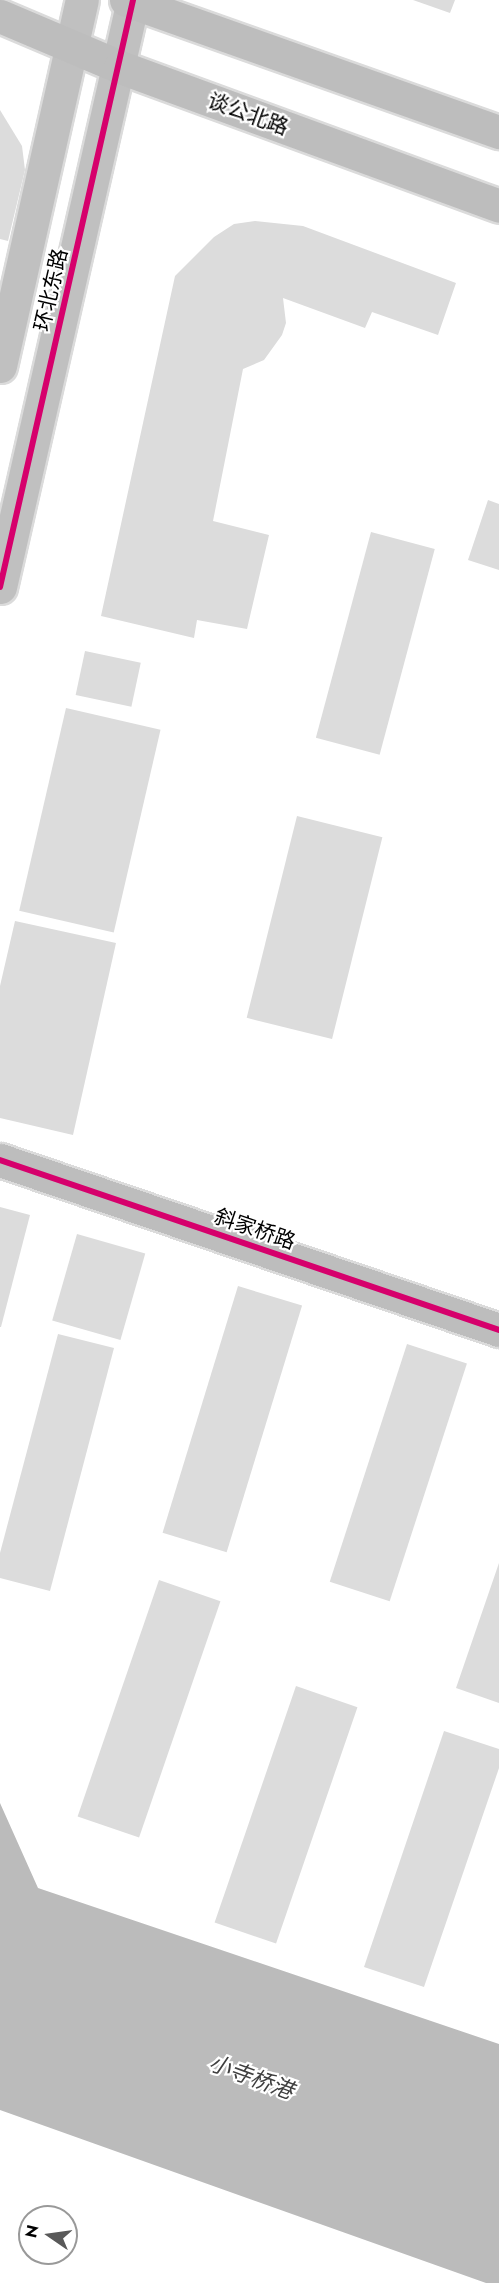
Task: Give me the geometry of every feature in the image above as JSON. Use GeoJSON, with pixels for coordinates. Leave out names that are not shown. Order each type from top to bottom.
{"type":"FeatureCollection","features":[{"type":"Feature","properties":{"kind":"main road"},"geometry":{"type":"LineString","coordinates":[[130,1],[499,132]]}},
{"type":"Feature","properties":{"kind":"main road","name":"谈公北路"},"geometry":{"type":"LineString","coordinates":[[0,16],[120,67],[499,207]]}},
{"type":"Feature","properties":{"kind":"main road","name":"斜家桥路"},"geometry":{"type":"LineString","coordinates":[[0,1160],[499,1330]]}},
{"type":"Feature","properties":{"kind":"street","name":"环北东路"},"geometry":{"type":"LineString","coordinates":[[0,366],[74,47],[82,0]]}},
{"type":"Feature","properties":{"kind":"street","name":"环北东路"},"geometry":{"type":"LineString","coordinates":[[0,587],[120,67],[130,1]]}},
{"type":"Feature","properties":{"kind":"water","name":"小寺桥港"},"geometry":{"type":"Polygon","coordinates":[[[0,1803],[38,1888],[499,2044],[499,2283],[486,2283],[0,2110],[0,1803]]]}},
{"type":"Feature","properties":{"kind":"building"},"geometry":{"type":"Polygon","coordinates":[[[413,0],[455,0],[450,13],[413,0]]]}},
{"type":"Feature","properties":{"kind":"building"},"geometry":{"type":"Polygon","coordinates":[[[0,110],[22,146],[25,170],[8,241],[0,239],[0,110]]]}},
{"type":"Feature","properties":{"kind":"building"},"geometry":{"type":"Polygon","coordinates":[[[255,221],[303,226],[456,283],[438,335],[372,312],[365,328],[283,298],[286,323],[282,335],[264,360],[243,369],[213,521],[269,535],[247,629],[197,620],[194,638],[101,616],[175,276],[214,237],[234,224],[255,221]]]}},
{"type":"Feature","properties":{"kind":"building"},"geometry":{"type":"Polygon","coordinates":[[[488,500],[499,504],[499,570],[468,560],[488,500]]]}},
{"type":"Feature","properties":{"kind":"building"},"geometry":{"type":"Polygon","coordinates":[[[371,532],[435,549],[380,755],[316,738],[371,532]]]}},
{"type":"Feature","properties":{"kind":"building"},"geometry":{"type":"Polygon","coordinates":[[[85,651],[141,663],[131,707],[76,695],[85,651]]]}},
{"type":"Feature","properties":{"kind":"building"},"geometry":{"type":"Polygon","coordinates":[[[66,708],[161,730],[114,932],[19,911],[66,708]]]}},
{"type":"Feature","properties":{"kind":"building"},"geometry":{"type":"Polygon","coordinates":[[[297,816],[382,837],[332,1039],[247,1018],[297,816]]]}},
{"type":"Feature","properties":{"kind":"building"},"geometry":{"type":"Polygon","coordinates":[[[15,921],[116,943],[73,1135],[0,1118],[0,986],[15,921]]]}},
{"type":"Feature","properties":{"kind":"building"},"geometry":{"type":"Polygon","coordinates":[[[0,1207],[30,1215],[1,1327],[0,1327],[0,1207]]]}},
{"type":"Feature","properties":{"kind":"building"},"geometry":{"type":"Polygon","coordinates":[[[77,1234],[145,1254],[120,1340],[52,1321],[77,1234]]]}},
{"type":"Feature","properties":{"kind":"building"},"geometry":{"type":"Polygon","coordinates":[[[238,1286],[302,1306],[227,1552],[163,1533],[238,1286]]]}},
{"type":"Feature","properties":{"kind":"building"},"geometry":{"type":"Polygon","coordinates":[[[58,1334],[114,1348],[50,1591],[0,1578],[0,1553],[58,1334]]]}},
{"type":"Feature","properties":{"kind":"building"},"geometry":{"type":"Polygon","coordinates":[[[407,1344],[467,1363],[390,1601],[330,1582],[407,1344]]]}},
{"type":"Feature","properties":{"kind":"building"},"geometry":{"type":"Polygon","coordinates":[[[499,1563],[499,1703],[456,1688],[499,1563]]]}},
{"type":"Feature","properties":{"kind":"building"},"geometry":{"type":"Polygon","coordinates":[[[159,1580],[220,1601],[139,1838],[78,1816],[159,1580]]]}},
{"type":"Feature","properties":{"kind":"building"},"geometry":{"type":"Polygon","coordinates":[[[296,1686],[357,1707],[276,1944],[215,1922],[296,1686]]]}},
{"type":"Feature","properties":{"kind":"building"},"geometry":{"type":"Polygon","coordinates":[[[444,1731],[499,1749],[499,1768],[424,1987],[364,1967],[444,1731]]]}},
{"type":"Feature","properties":{"kind":"cycle path"},"geometry":{"type":"LineString","coordinates":[[0,587],[133,0]]}},
{"type":"Feature","properties":{"kind":"cycle path"},"geometry":{"type":"LineString","coordinates":[[0,1160],[499,1330]]}}]}
